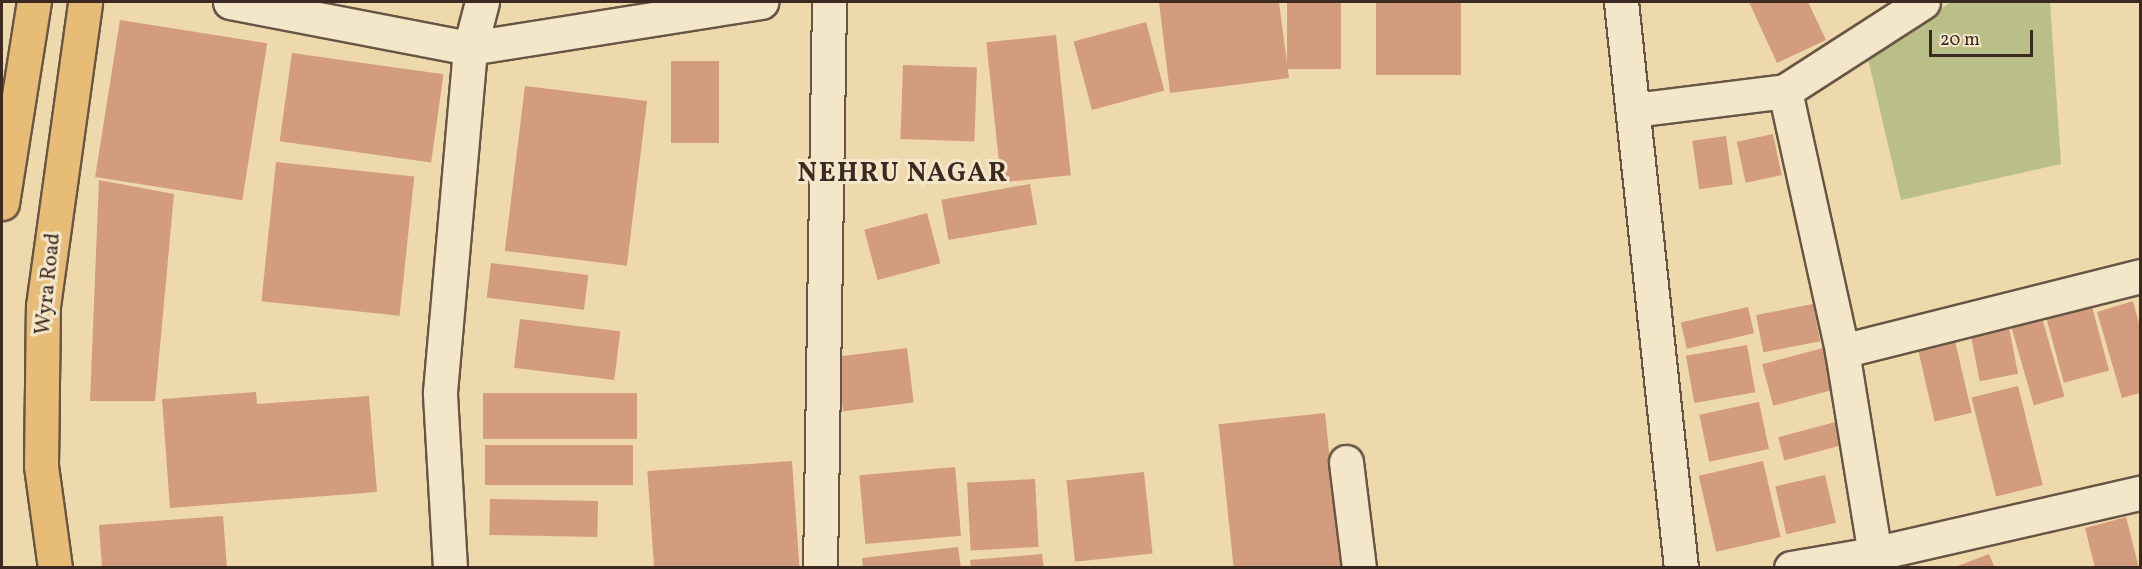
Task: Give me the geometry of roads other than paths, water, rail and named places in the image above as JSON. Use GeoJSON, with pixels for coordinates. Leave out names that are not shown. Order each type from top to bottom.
{"type":"FeatureCollection","features":[{"type":"Feature","properties":{"kind":"main road"},"geometry":{"type":"LineString","coordinates":[[2,203],[34,2]]}},
{"type":"Feature","properties":{"kind":"main road","name":"Wyra Road"},"geometry":{"type":"LineString","coordinates":[[55,567],[41,466],[43,306],[85,2]]}},
{"type":"Feature","properties":{"kind":"street"},"geometry":{"type":"LineString","coordinates":[[230,2],[470,48],[761,2]]}},
{"type":"Feature","properties":{"kind":"street"},"geometry":{"type":"LineString","coordinates":[[450,567],[440,392],[470,48],[482,2]]}},
{"type":"Feature","properties":{"kind":"street"},"geometry":{"type":"LineString","coordinates":[[820,567],[829,2]]}},
{"type":"Feature","properties":{"kind":"street"},"geometry":{"type":"LineString","coordinates":[[1621,2],[1681,567]]}},
{"type":"Feature","properties":{"kind":"street"},"geometry":{"type":"LineString","coordinates":[[1633,110],[1785,91],[1923,2]]}},
{"type":"Feature","properties":{"kind":"street"},"geometry":{"type":"LineString","coordinates":[[1785,91],[1842,351],[1875,561]]}},
{"type":"Feature","properties":{"kind":"street"},"geometry":{"type":"LineString","coordinates":[[1842,351],[2140,276]]}},
{"type":"Feature","properties":{"kind":"street"},"geometry":{"type":"LineString","coordinates":[[1346,462],[1359,567]]}},
{"type":"Feature","properties":{"kind":"street"},"geometry":{"type":"LineString","coordinates":[[1791,567],[1875,561],[2140,493]]}},
{"type":"Feature","properties":{"kind":"district","name":"NEHRU NAGAR"},"geometry":{"type":"Point","coordinates":[903,175]}}]}
